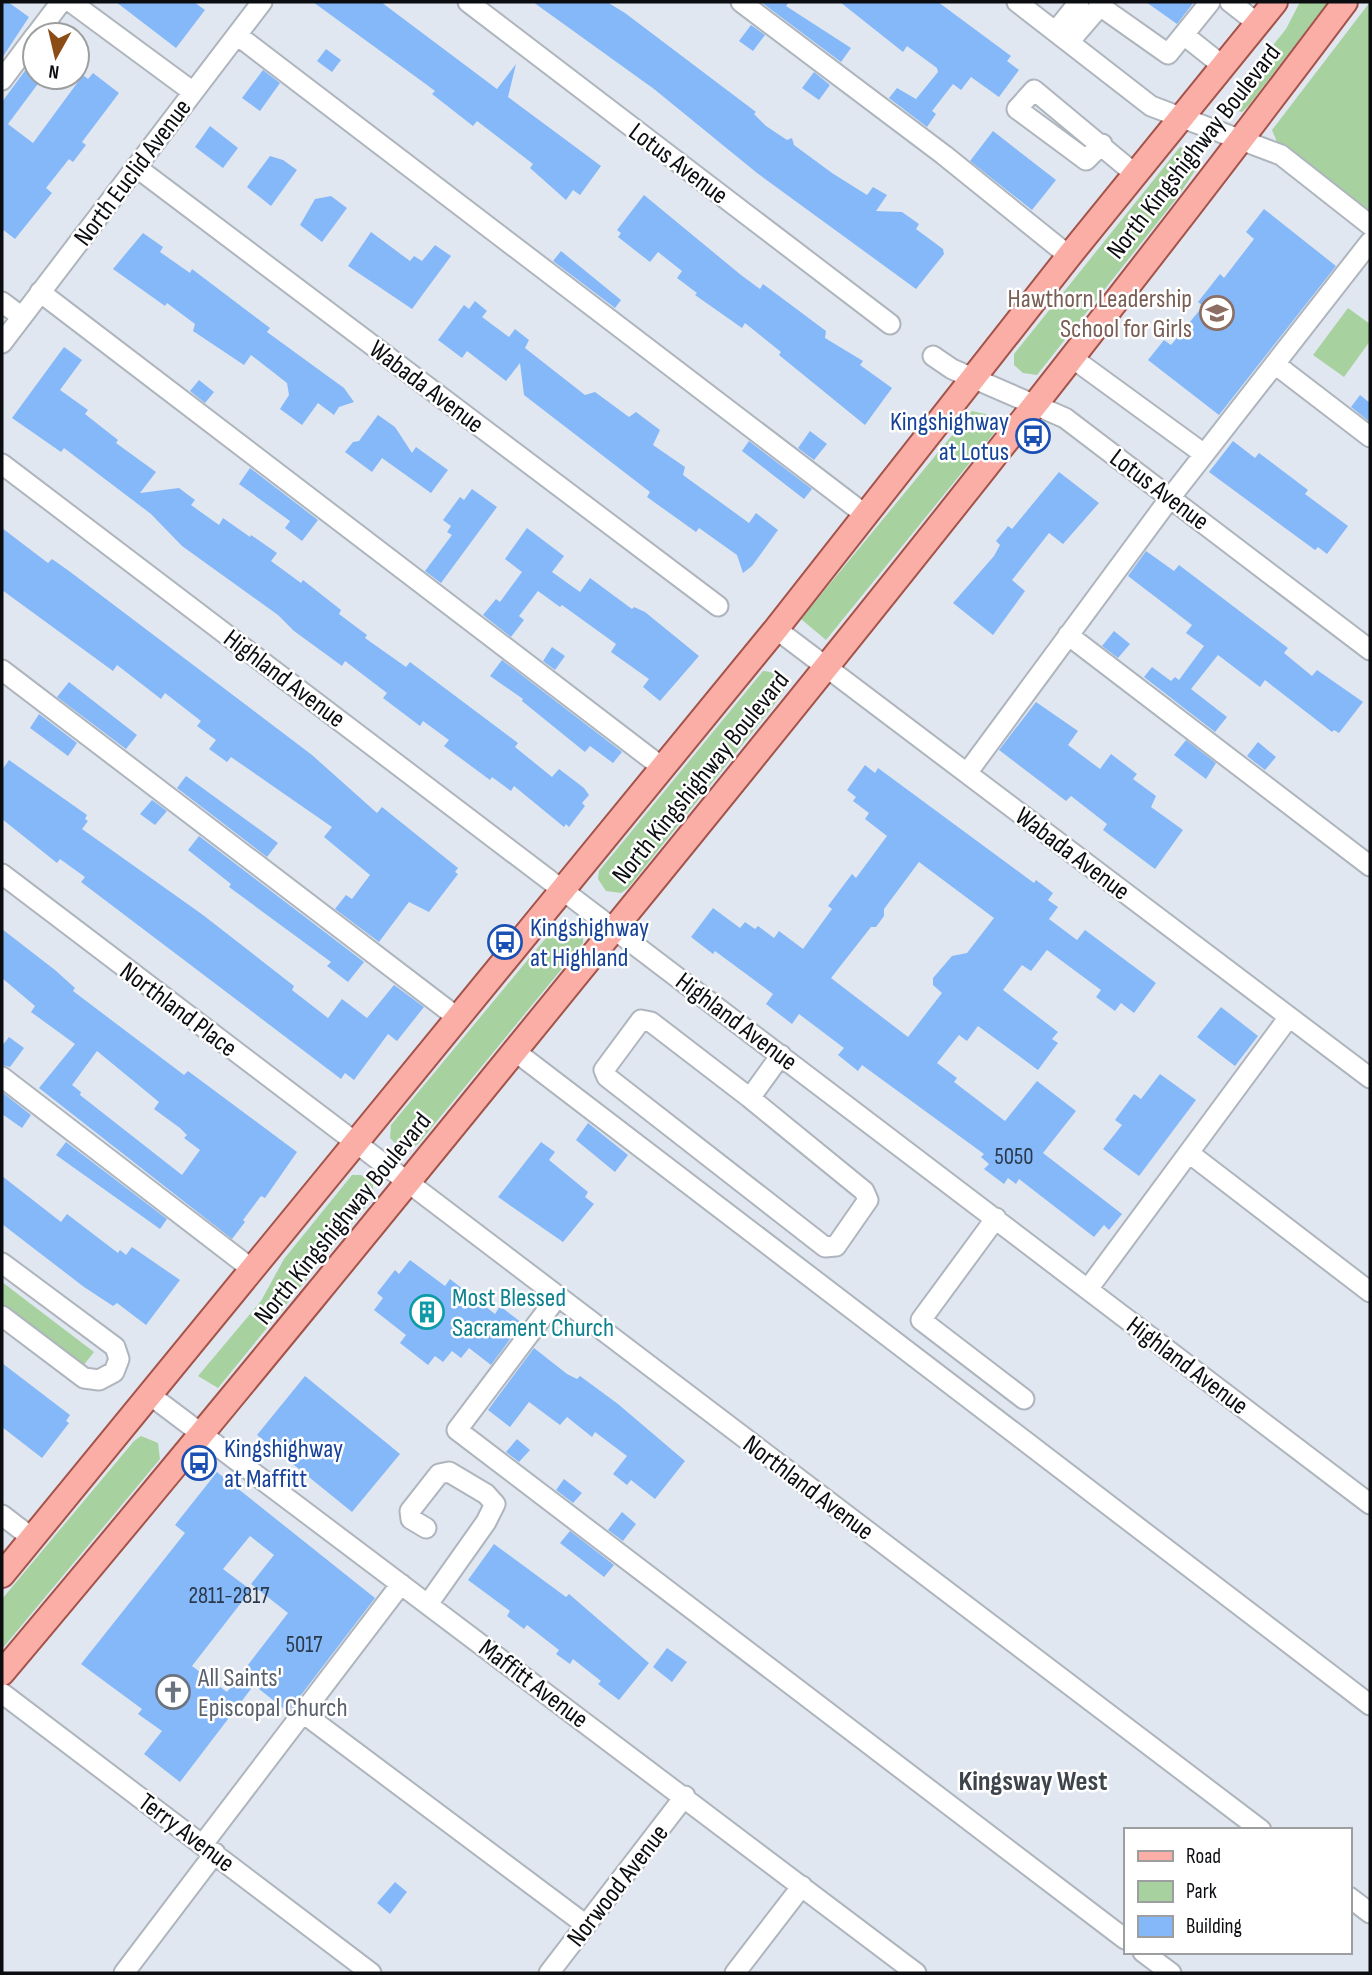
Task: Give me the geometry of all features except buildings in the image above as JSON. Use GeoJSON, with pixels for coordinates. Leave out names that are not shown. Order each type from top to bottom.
{"type":"FeatureCollection","features":[{"type":"Feature","properties":{"kind":"main road","name":"North Kingshighway Boulevard"},"geometry":{"type":"LineString","coordinates":[[2,1575],[776,629],[1069,256],[1275,2]]}},
{"type":"Feature","properties":{"kind":"main road","name":"North Kingshighway Boulevard"},"geometry":{"type":"LineString","coordinates":[[2,1673],[203,1435],[828,667],[1242,140],[1345,2]]}},
{"type":"Feature","properties":{"kind":"street"},"geometry":{"type":"LineString","coordinates":[[51,21],[70,2],[193,92]]}},
{"type":"Feature","properties":{"kind":"street","name":"North Euclid Avenue"},"geometry":{"type":"LineString","coordinates":[[2,343],[262,2]]}},
{"type":"Feature","properties":{"kind":"street","name":"Lotus Avenue"},"geometry":{"type":"LineString","coordinates":[[468,2],[890,324]]}},
{"type":"Feature","properties":{"kind":"street"},"geometry":{"type":"LineString","coordinates":[[741,2],[944,155],[1069,256]]}},
{"type":"Feature","properties":{"kind":"street"},"geometry":{"type":"LineString","coordinates":[[1017,2],[1151,106],[1281,155],[1370,225]]}},
{"type":"Feature","properties":{"kind":"street"},"geometry":{"type":"LineString","coordinates":[[1063,36],[1079,2]]}},
{"type":"Feature","properties":{"kind":"street"},"geometry":{"type":"LineString","coordinates":[[1063,36],[1101,4],[1168,54],[1210,2]]}},
{"type":"Feature","properties":{"kind":"street"},"geometry":{"type":"LineString","coordinates":[[1230,2],[1257,23]]}},
{"type":"Feature","properties":{"kind":"street"},"geometry":{"type":"LineString","coordinates":[[237,35],[867,516]]}},
{"type":"Feature","properties":{"kind":"street"},"geometry":{"type":"LineString","coordinates":[[1184,35],[1223,66]]}},
{"type":"Feature","properties":{"kind":"street"},"geometry":{"type":"LineString","coordinates":[[2,80],[21,55]]}},
{"type":"Feature","properties":{"kind":"street"},"geometry":{"type":"LineString","coordinates":[[1102,144],[1135,174]]}},
{"type":"Feature","properties":{"kind":"street","name":"Wabada Avenue"},"geometry":{"type":"LineString","coordinates":[[136,167],[718,606]]}},
{"type":"Feature","properties":{"kind":"street"},"geometry":{"type":"LineString","coordinates":[[967,773],[1170,498],[1370,242]]}},
{"type":"Feature","properties":{"kind":"street"},"geometry":{"type":"LineString","coordinates":[[40,292],[663,768]]}},
{"type":"Feature","properties":{"kind":"street"},"geometry":{"type":"LineString","coordinates":[[2,302],[22,317]]}},
{"type":"Feature","properties":{"kind":"street","name":"Lotus Avenue"},"geometry":{"type":"LineString","coordinates":[[933,356],[952,369],[1065,418],[1370,650]]}},
{"type":"Feature","properties":{"kind":"street"},"geometry":{"type":"LineString","coordinates":[[1071,358],[1204,454]]}},
{"type":"Feature","properties":{"kind":"street"},"geometry":{"type":"LineString","coordinates":[[1275,364],[1370,437]]}},
{"type":"Feature","properties":{"kind":"street","name":"Highland Avenue"},"geometry":{"type":"LineString","coordinates":[[2,464],[1370,1504]]}},
{"type":"Feature","properties":{"kind":"street","name":"Wabada Avenue"},"geometry":{"type":"LineString","coordinates":[[776,629],[1370,1078]]}},
{"type":"Feature","properties":{"kind":"street"},"geometry":{"type":"LineString","coordinates":[[1068,635],[1370,866]]}},
{"type":"Feature","properties":{"kind":"street"},"geometry":{"type":"LineString","coordinates":[[2,670],[458,1018]]}},
{"type":"Feature","properties":{"kind":"street","name":"Northland Place"},"geometry":{"type":"LineString","coordinates":[[2,874],[357,1143]]}},
{"type":"Feature","properties":{"kind":"street"},"geometry":{"type":"LineString","coordinates":[[1088,1289],[1289,1017]]}},
{"type":"Feature","properties":{"kind":"street"},"geometry":{"type":"LineString","coordinates":[[641,1020],[651,1022],[751,1098],[864,1191],[868,1200],[836,1246],[825,1247],[607,1077],[604,1070],[641,1020]]}},
{"type":"Feature","properties":{"kind":"street"},"geometry":{"type":"LineString","coordinates":[[516,1052],[1370,1705]]}},
{"type":"Feature","properties":{"kind":"street"},"geometry":{"type":"LineString","coordinates":[[751,1098],[781,1055]]}},
{"type":"Feature","properties":{"kind":"street"},"geometry":{"type":"LineString","coordinates":[[2,1077],[253,1270]]}},
{"type":"Feature","properties":{"kind":"street","name":"Northland Avenue"},"geometry":{"type":"LineString","coordinates":[[357,1143],[1258,1828]]}},
{"type":"Feature","properties":{"kind":"street"},"geometry":{"type":"LineString","coordinates":[[1189,1153],[1370,1292]]}},
{"type":"Feature","properties":{"kind":"street"},"geometry":{"type":"LineString","coordinates":[[996,1219],[921,1320],[1024,1399]]}},
{"type":"Feature","properties":{"kind":"street"},"geometry":{"type":"LineString","coordinates":[[2,1263],[115,1347],[119,1359],[114,1372],[99,1380],[83,1378],[2,1316]]}},
{"type":"Feature","properties":{"kind":"street"},"geometry":{"type":"LineString","coordinates":[[558,1296],[457,1430],[1124,1938]]}},
{"type":"Feature","properties":{"kind":"street","name":"Maffitt Avenue"},"geometry":{"type":"LineString","coordinates":[[150,1395],[685,1796],[916,1973]]}},
{"type":"Feature","properties":{"kind":"street"},"geometry":{"type":"LineString","coordinates":[[426,1528],[411,1518],[410,1511],[439,1474],[449,1472],[486,1494],[495,1504],[486,1522],[428,1604]]}},
{"type":"Feature","properties":{"kind":"street"},"geometry":{"type":"LineString","coordinates":[[2,1515],[32,1538]]}},
{"type":"Feature","properties":{"kind":"street"},"geometry":{"type":"LineString","coordinates":[[124,1973],[303,1713],[401,1584]]}},
{"type":"Feature","properties":{"kind":"street","name":"Terry Avenue"},"geometry":{"type":"LineString","coordinates":[[2,1693],[371,1973]]}},
{"type":"Feature","properties":{"kind":"street"},"geometry":{"type":"LineString","coordinates":[[303,1713],[586,1925]]}},
{"type":"Feature","properties":{"kind":"street","name":"Norwood Avenue"},"geometry":{"type":"LineString","coordinates":[[550,1973],[685,1796]]}},
{"type":"Feature","properties":{"kind":"street"},"geometry":{"type":"LineString","coordinates":[[735,1973],[803,1886]]}},
{"type":"Feature","properties":{"kind":"street"},"geometry":{"type":"LineString","coordinates":[[1351,1899],[1370,1913]]}},
{"type":"Feature","properties":{"kind":"street"},"geometry":{"type":"LineString","coordinates":[[1146,1954],[1171,1973]]}},
{"type":"Feature","properties":{"kind":"green space"},"geometry":{"type":"Polygon","coordinates":[[[1300,2],[1328,2],[1249,105],[1242,112],[1234,110],[1230,99],[1286,29],[1300,2]]]}},
{"type":"Feature","properties":{"kind":"green space"},"geometry":{"type":"Polygon","coordinates":[[[1370,2],[1370,213],[1277,142],[1272,130],[1370,2]]]}},
{"type":"Feature","properties":{"kind":"green space"},"geometry":{"type":"Polygon","coordinates":[[[1180,147],[1194,150],[1201,162],[1176,199],[1037,375],[1023,373],[1014,365],[1014,354],[1180,147]]]}},
{"type":"Feature","properties":{"kind":"green space"},"geometry":{"type":"Polygon","coordinates":[[[1348,308],[1370,324],[1370,341],[1344,377],[1313,355],[1348,308]]]}},
{"type":"Feature","properties":{"kind":"green space"},"geometry":{"type":"Polygon","coordinates":[[[972,411],[990,415],[994,420],[994,433],[826,640],[801,619],[972,411]]]}},
{"type":"Feature","properties":{"kind":"green space"},"geometry":{"type":"Polygon","coordinates":[[[763,671],[775,674],[780,679],[784,691],[781,696],[628,888],[621,893],[606,891],[598,879],[599,871],[763,671]]]}},
{"type":"Feature","properties":{"kind":"green space"},"geometry":{"type":"Polygon","coordinates":[[[569,921],[580,929],[583,943],[418,1144],[409,1149],[400,1148],[390,1138],[391,1125],[557,925],[569,921]]]}},
{"type":"Feature","properties":{"kind":"green space"},"geometry":{"type":"Polygon","coordinates":[[[352,1175],[361,1175],[373,1184],[373,1198],[218,1388],[198,1376],[261,1301],[284,1259],[352,1175]]]}},
{"type":"Feature","properties":{"kind":"green space"},"geometry":{"type":"Polygon","coordinates":[[[2,1282],[94,1352],[83,1366],[2,1304],[2,1282]]]}},
{"type":"Feature","properties":{"kind":"green space"},"geometry":{"type":"Polygon","coordinates":[[[141,1436],[158,1443],[160,1459],[2,1649],[2,1599],[141,1436]]]}},
{"type":"Feature","properties":{"kind":"place","name":"Hawthorn Leadership School for Girls"},"geometry":{"type":"Point","coordinates":[1217,313]}},
{"type":"Feature","properties":{"kind":"place","name":"Kingshighway at Lotus"},"geometry":{"type":"Point","coordinates":[1033,436]}},
{"type":"Feature","properties":{"kind":"place","name":"Kingshighway at Highland"},"geometry":{"type":"Point","coordinates":[505,942]}},
{"type":"Feature","properties":{"kind":"place","name":"Most Blessed Sacrament Church"},"geometry":{"type":"Point","coordinates":[427,1312]}},
{"type":"Feature","properties":{"kind":"place","name":"Kingshighway at Maffitt"},"geometry":{"type":"Point","coordinates":[199,1463]}},
{"type":"Feature","properties":{"kind":"place","name":"All Saints' Episcopal Church"},"geometry":{"type":"Point","coordinates":[173,1692]}},
{"type":"Feature","properties":{"kind":"district","name":"Kingsway West"},"geometry":{"type":"Point","coordinates":[1033,1780]}}]}
